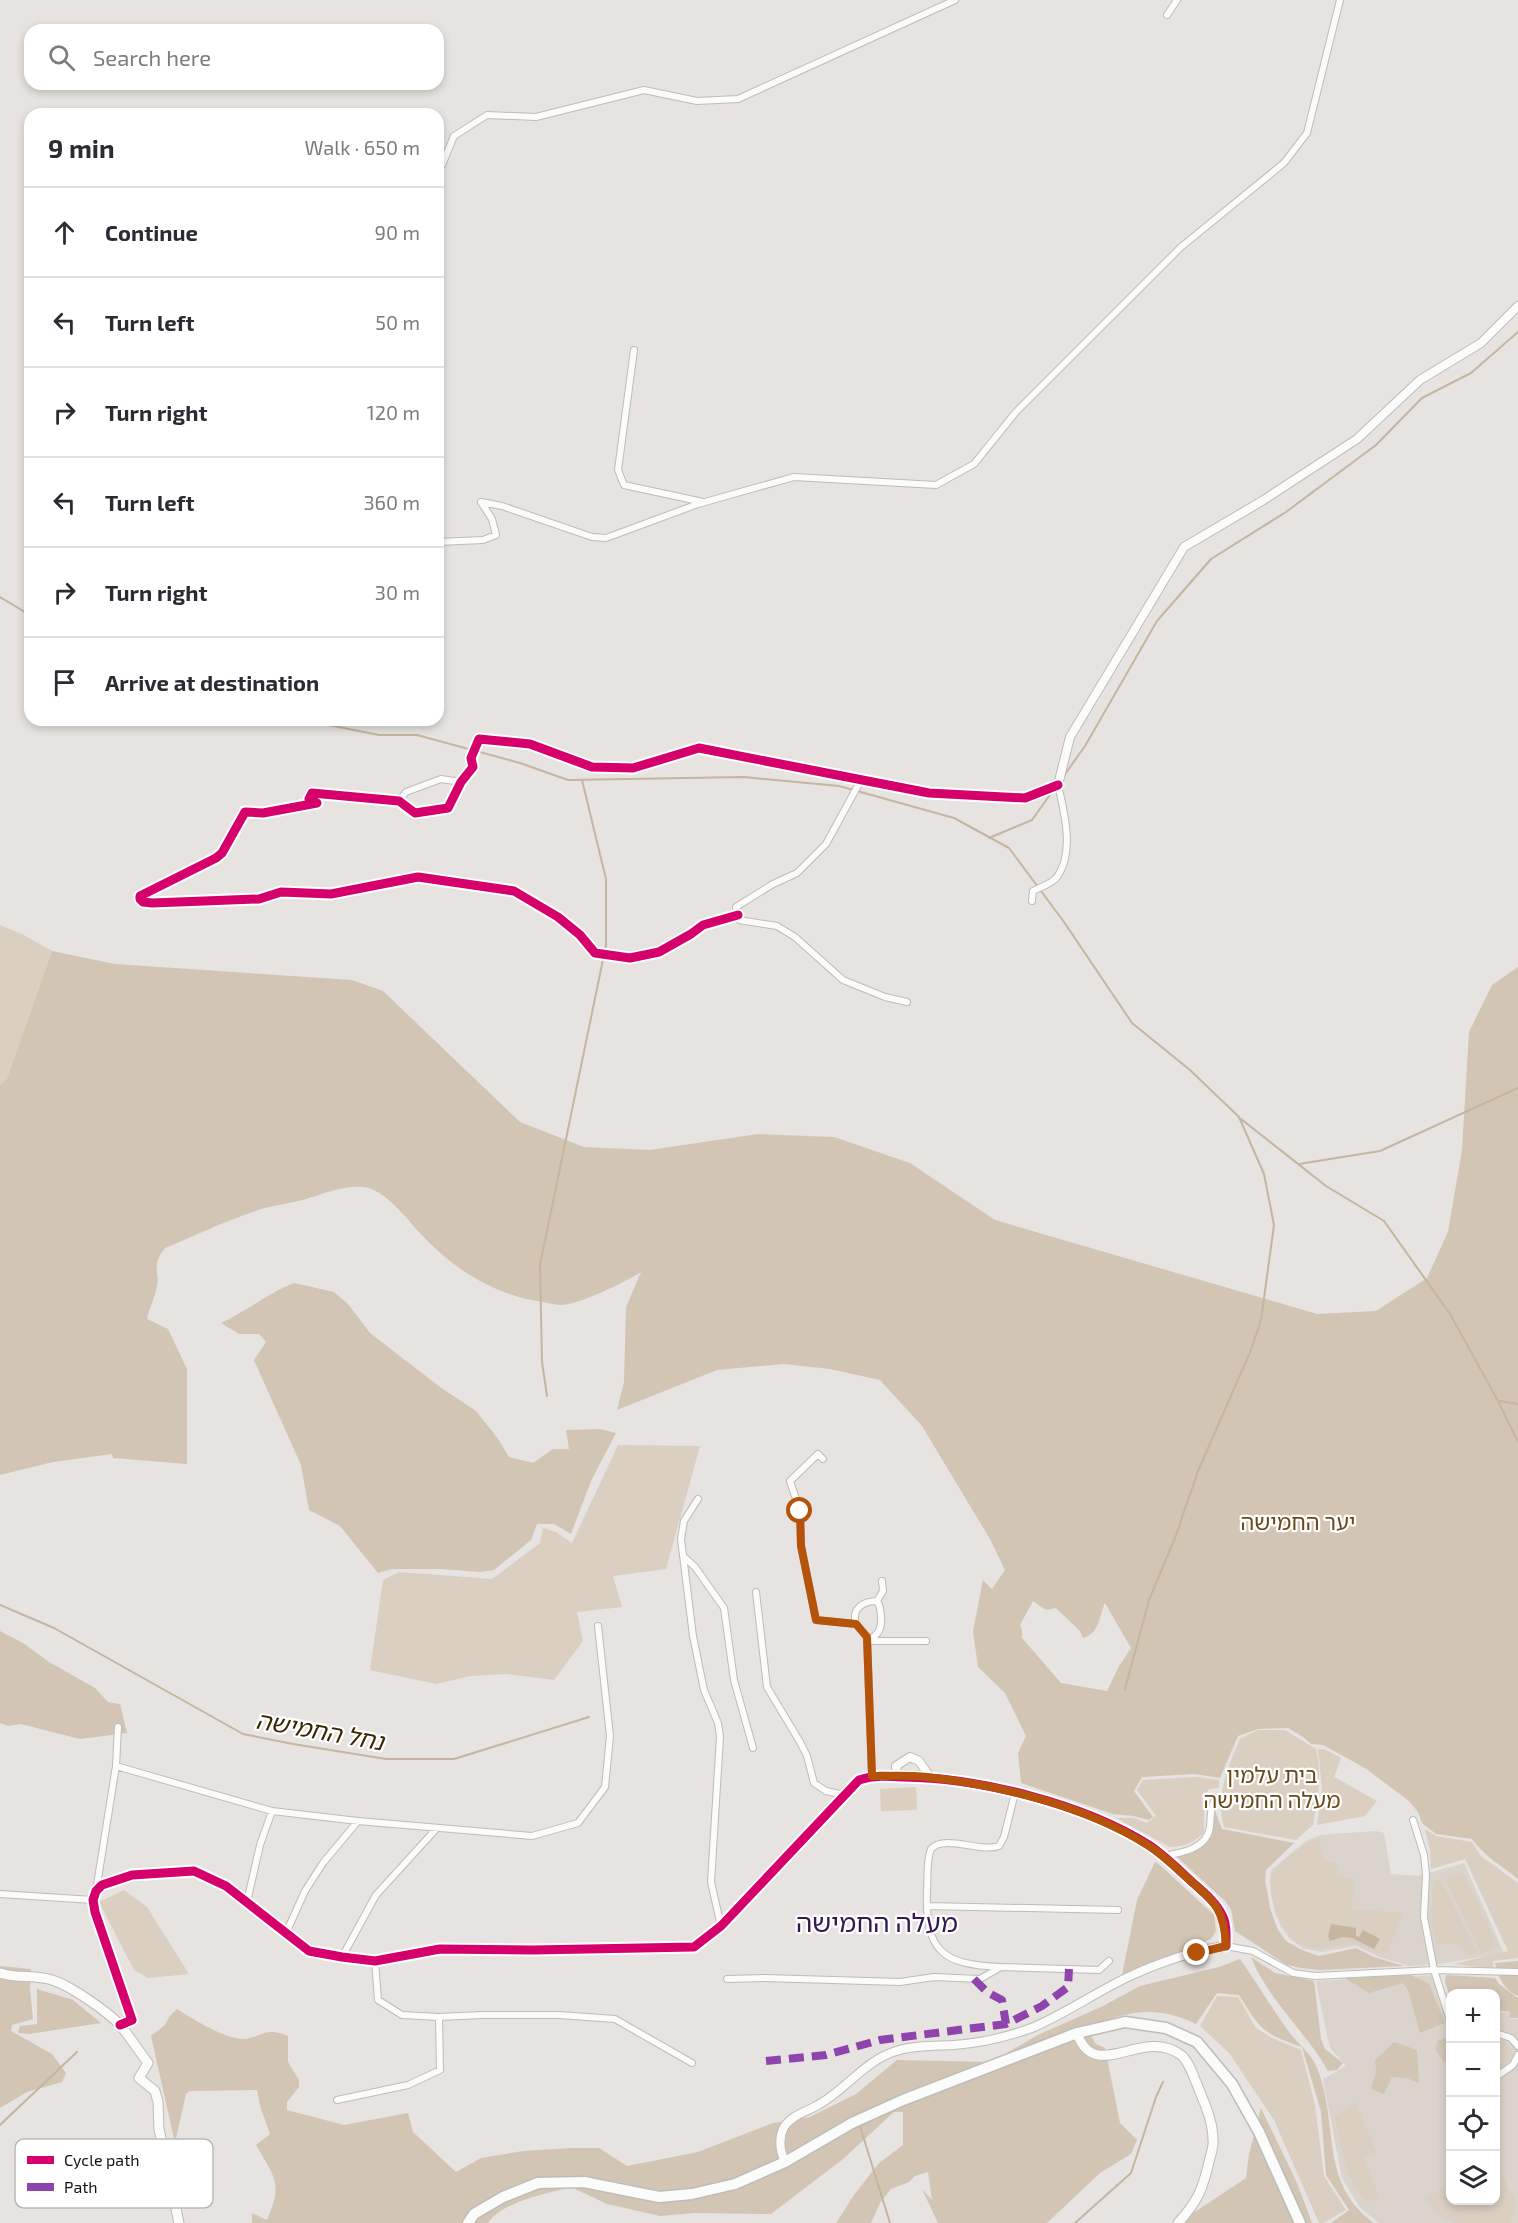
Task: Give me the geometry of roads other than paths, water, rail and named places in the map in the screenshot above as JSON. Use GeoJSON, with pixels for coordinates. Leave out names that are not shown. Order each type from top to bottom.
{"type":"FeatureCollection","features":[{"type":"Feature","properties":{"kind":"main road"},"geometry":{"type":"LineString","coordinates":[[0,1973],[55,1981],[100,2009],[120,2025],[148,2063],[139,2078],[155,2091],[161,2139]]}},
{"type":"Feature","properties":{"kind":"main road"},"geometry":{"type":"LineString","coordinates":[[468,2223],[474,2214],[503,2197],[538,2183],[584,2182],[659,2197],[735,2184],[785,2162],[875,2112],[1077,2033],[1125,2022],[1166,2028],[1197,2042],[1232,2084],[1259,2132],[1300,2223]]}},
{"type":"Feature","properties":{"kind":"main road"},"geometry":{"type":"LineString","coordinates":[[1077,2033],[1083,2047],[1093,2055],[1109,2055],[1147,2047],[1167,2048],[1183,2056],[1208,2113],[1214,2142],[1203,2188],[1178,2223]]}},
{"type":"Feature","properties":{"kind":"main road"},"geometry":{"type":"LineString","coordinates":[[176,2208],[179,2223]]}},
{"type":"Feature","properties":{"kind":"street"},"geometry":{"type":"LineString","coordinates":[[444,160],[454,136],[487,115],[536,117],[644,90],[697,101],[738,99],[955,0]]}},
{"type":"Feature","properties":{"kind":"street"},"geometry":{"type":"LineString","coordinates":[[1167,15],[1177,0]]}},
{"type":"Feature","properties":{"kind":"street"},"geometry":{"type":"LineString","coordinates":[[444,542],[483,540],[496,535],[492,519],[481,502],[502,506],[592,537],[606,538],[704,502],[794,477],[936,484],[974,464],[1016,412],[1181,247],[1284,163],[1307,133],[1340,0]]}},
{"type":"Feature","properties":{"kind":"street"},"geometry":{"type":"LineString","coordinates":[[1032,901],[1033,891],[1057,878],[1064,863],[1067,824],[1058,785],[1070,737],[1184,547],[1262,501],[1357,439],[1420,380],[1482,343],[1518,306]]}},
{"type":"Feature","properties":{"kind":"street"},"geometry":{"type":"LineString","coordinates":[[634,350],[618,470],[624,485],[704,502]]}},
{"type":"Feature","properties":{"kind":"street"},"geometry":{"type":"LineString","coordinates":[[738,915],[703,925],[659,952],[630,958],[595,953],[580,935],[558,917],[514,891],[418,877],[331,894],[281,892],[259,899],[152,903],[143,902],[140,896],[216,858],[222,853],[245,812],[263,813],[316,803],[309,799],[312,793],[368,796],[399,801],[416,813],[448,808],[461,782],[473,767],[471,758],[479,739],[530,744],[592,767],[633,768],[699,748],[929,793],[1025,798],[1058,785]]}},
{"type":"Feature","properties":{"kind":"street"},"geometry":{"type":"LineString","coordinates":[[399,801],[406,792],[441,779],[461,782]]}},
{"type":"Feature","properties":{"kind":"street"},"geometry":{"type":"LineString","coordinates":[[861,780],[826,844],[797,873],[773,884],[736,907],[739,920],[783,929],[843,980],[885,997],[907,1002]]}},
{"type":"Feature","properties":{"kind":"street"},"geometry":{"type":"LineString","coordinates":[[823,1460],[818,1454],[790,1481],[800,1511],[801,1546],[816,1620],[856,1624]]}},
{"type":"Feature","properties":{"kind":"street"},"geometry":{"type":"LineString","coordinates":[[698,1499],[681,1530],[693,1636],[704,1690],[718,1723],[720,1737],[711,1882],[721,1926]]}},
{"type":"Feature","properties":{"kind":"street"},"geometry":{"type":"LineString","coordinates":[[683,1556],[695,1567],[724,1608],[734,1680],[753,1748]]}},
{"type":"Feature","properties":{"kind":"street"},"geometry":{"type":"LineString","coordinates":[[877,1601],[883,1592],[882,1581]]}},
{"type":"Feature","properties":{"kind":"street"},"geometry":{"type":"LineString","coordinates":[[756,1593],[768,1687],[807,1756],[814,1783],[826,1791],[844,1795]]}},
{"type":"Feature","properties":{"kind":"street"},"geometry":{"type":"LineString","coordinates":[[872,1776],[868,1641],[854,1619],[861,1604],[867,1601],[877,1601]]}},
{"type":"Feature","properties":{"kind":"street"},"geometry":{"type":"LineString","coordinates":[[868,1641],[881,1629],[881,1606],[877,1601]]}},
{"type":"Feature","properties":{"kind":"street"},"geometry":{"type":"LineString","coordinates":[[116,1766],[272,1811],[532,1836],[578,1823],[605,1787],[610,1736],[598,1626]]}},
{"type":"Feature","properties":{"kind":"street"},"geometry":{"type":"LineString","coordinates":[[868,1641],[926,1641]]}},
{"type":"Feature","properties":{"kind":"street"},"geometry":{"type":"LineString","coordinates":[[118,1727],[116,1766],[93,1900],[95,1912],[132,2020],[120,2025]]}},
{"type":"Feature","properties":{"kind":"street"},"geometry":{"type":"LineString","coordinates":[[897,1776],[896,1766],[910,1756],[918,1761],[930,1777]]}},
{"type":"Feature","properties":{"kind":"street"},"geometry":{"type":"LineString","coordinates":[[96,1891],[102,1885],[132,1875],[194,1871],[226,1886],[309,1951],[375,1961],[440,1949],[694,1947],[721,1926],[859,1780],[872,1776],[930,1777],[996,1788],[1064,1808],[1117,1828],[1149,1846],[1201,1890],[1218,1908],[1225,1924],[1226,1946]]}},
{"type":"Feature","properties":{"kind":"street"},"geometry":{"type":"LineString","coordinates":[[1015,1793],[1004,1837],[999,1846],[986,1848],[941,1842],[931,1849],[928,1860],[927,1906],[928,1924],[933,1942],[955,1961],[970,1965],[1099,1970],[1109,1960]]}},
{"type":"Feature","properties":{"kind":"street"},"geometry":{"type":"LineString","coordinates":[[1163,1856],[1187,1851],[1206,1838],[1216,1798]]}},
{"type":"Feature","properties":{"kind":"street"},"geometry":{"type":"LineString","coordinates":[[247,1902],[260,1845],[272,1811]]}},
{"type":"Feature","properties":{"kind":"street"},"geometry":{"type":"LineString","coordinates":[[1413,1820],[1424,1855],[1426,1874],[1424,1917],[1434,1970],[1446,2008]]}},
{"type":"Feature","properties":{"kind":"street"},"geometry":{"type":"LineString","coordinates":[[286,1933],[305,1891],[323,1863],[358,1821]]}},
{"type":"Feature","properties":{"kind":"street"},"geometry":{"type":"LineString","coordinates":[[342,1957],[376,1895],[437,1828]]}},
{"type":"Feature","properties":{"kind":"street"},"geometry":{"type":"LineString","coordinates":[[0,1894],[93,1900]]}},
{"type":"Feature","properties":{"kind":"street"},"geometry":{"type":"LineString","coordinates":[[927,1906],[1118,1910]]}},
{"type":"Feature","properties":{"kind":"street"},"geometry":{"type":"LineString","coordinates":[[785,2162],[780,2142],[785,2126],[793,2118],[839,2092],[868,2065],[886,2054],[907,2048],[978,2043],[1016,2033],[1050,2020],[1127,1977],[1197,1953],[1226,1946],[1253,1951],[1284,1970],[1303,1975],[1325,1976],[1434,1970],[1518,1972]]}},
{"type":"Feature","properties":{"kind":"street"},"geometry":{"type":"LineString","coordinates":[[375,1961],[378,2000],[402,2015],[439,2017],[559,2015],[615,2019],[692,2063]]}},
{"type":"Feature","properties":{"kind":"street"},"geometry":{"type":"LineString","coordinates":[[727,1979],[900,1982],[934,1977],[980,1979],[1000,1967]]}},
{"type":"Feature","properties":{"kind":"street"},"geometry":{"type":"LineString","coordinates":[[337,2100],[408,2085],[440,2070],[439,2017]]}},
{"type":"Feature","properties":{"kind":"street"},"geometry":{"type":"LineString","coordinates":[[1500,2034],[1511,2038],[1518,2046]]}},
{"type":"Feature","properties":{"kind":"street"},"geometry":{"type":"LineString","coordinates":[[1500,2074],[1513,2065],[1518,2055]]}},
{"type":"Feature","properties":{"kind":"waterway"},"geometry":{"type":"LineString","coordinates":[[1063,777],[1085,746],[1157,621],[1211,559],[1286,512],[1376,445],[1422,398],[1471,373],[1518,332]]}},
{"type":"Feature","properties":{"kind":"waterway"},"geometry":{"type":"LineString","coordinates":[[0,597],[24,611]]}},
{"type":"Feature","properties":{"kind":"waterway"},"geometry":{"type":"LineString","coordinates":[[333,726],[379,735],[417,735],[520,763],[568,780],[744,777],[839,786],[954,818],[1009,848],[1064,922],[1132,1023],[1190,1070],[1239,1117],[1264,1174],[1274,1225],[1261,1320],[1251,1350],[1198,1471],[1175,1538],[1149,1600],[1125,1689]]}},
{"type":"Feature","properties":{"kind":"waterway"},"geometry":{"type":"LineString","coordinates":[[547,1396],[542,1362],[540,1265],[606,945],[606,879],[582,780]]}},
{"type":"Feature","properties":{"kind":"waterway"},"geometry":{"type":"LineString","coordinates":[[989,838],[1032,820],[1054,789]]}},
{"type":"Feature","properties":{"kind":"waterway"},"geometry":{"type":"LineString","coordinates":[[1299,1164],[1380,1151],[1518,1088]]}},
{"type":"Feature","properties":{"kind":"waterway"},"geometry":{"type":"LineString","coordinates":[[1241,1119],[1326,1186],[1384,1221],[1450,1314],[1518,1442]]}},
{"type":"Feature","properties":{"kind":"waterway"},"geometry":{"type":"LineString","coordinates":[[1500,1401],[1518,1404]]}},
{"type":"Feature","properties":{"kind":"waterway","name":"נחל החמישה"},"geometry":{"type":"LineString","coordinates":[[0,1605],[54,1628],[243,1734],[293,1744],[386,1759],[454,1759],[589,1717]]}},
{"type":"Feature","properties":{"kind":"waterway"},"geometry":{"type":"LineString","coordinates":[[0,2125],[77,2052]]}},
{"type":"Feature","properties":{"kind":"waterway"},"geometry":{"type":"LineString","coordinates":[[1075,2223],[1131,2173],[1163,2082]]}},
{"type":"Feature","properties":{"kind":"waterway"},"geometry":{"type":"LineString","coordinates":[[859,2123],[890,2223]]}},
{"type":"Feature","properties":{"kind":"district","name":"מעלה החמישה"},"geometry":{"type":"Point","coordinates":[877,1921]}},
{"type":"Feature","properties":{"kind":"park label","name":"יער החמישה"},"geometry":{"type":"Point","coordinates":[1298,1521]}},
{"type":"Feature","properties":{"kind":"park label","name":"בית עלמין מעלה החמישה"},"geometry":{"type":"Point","coordinates":[1272,1787]}}]}
